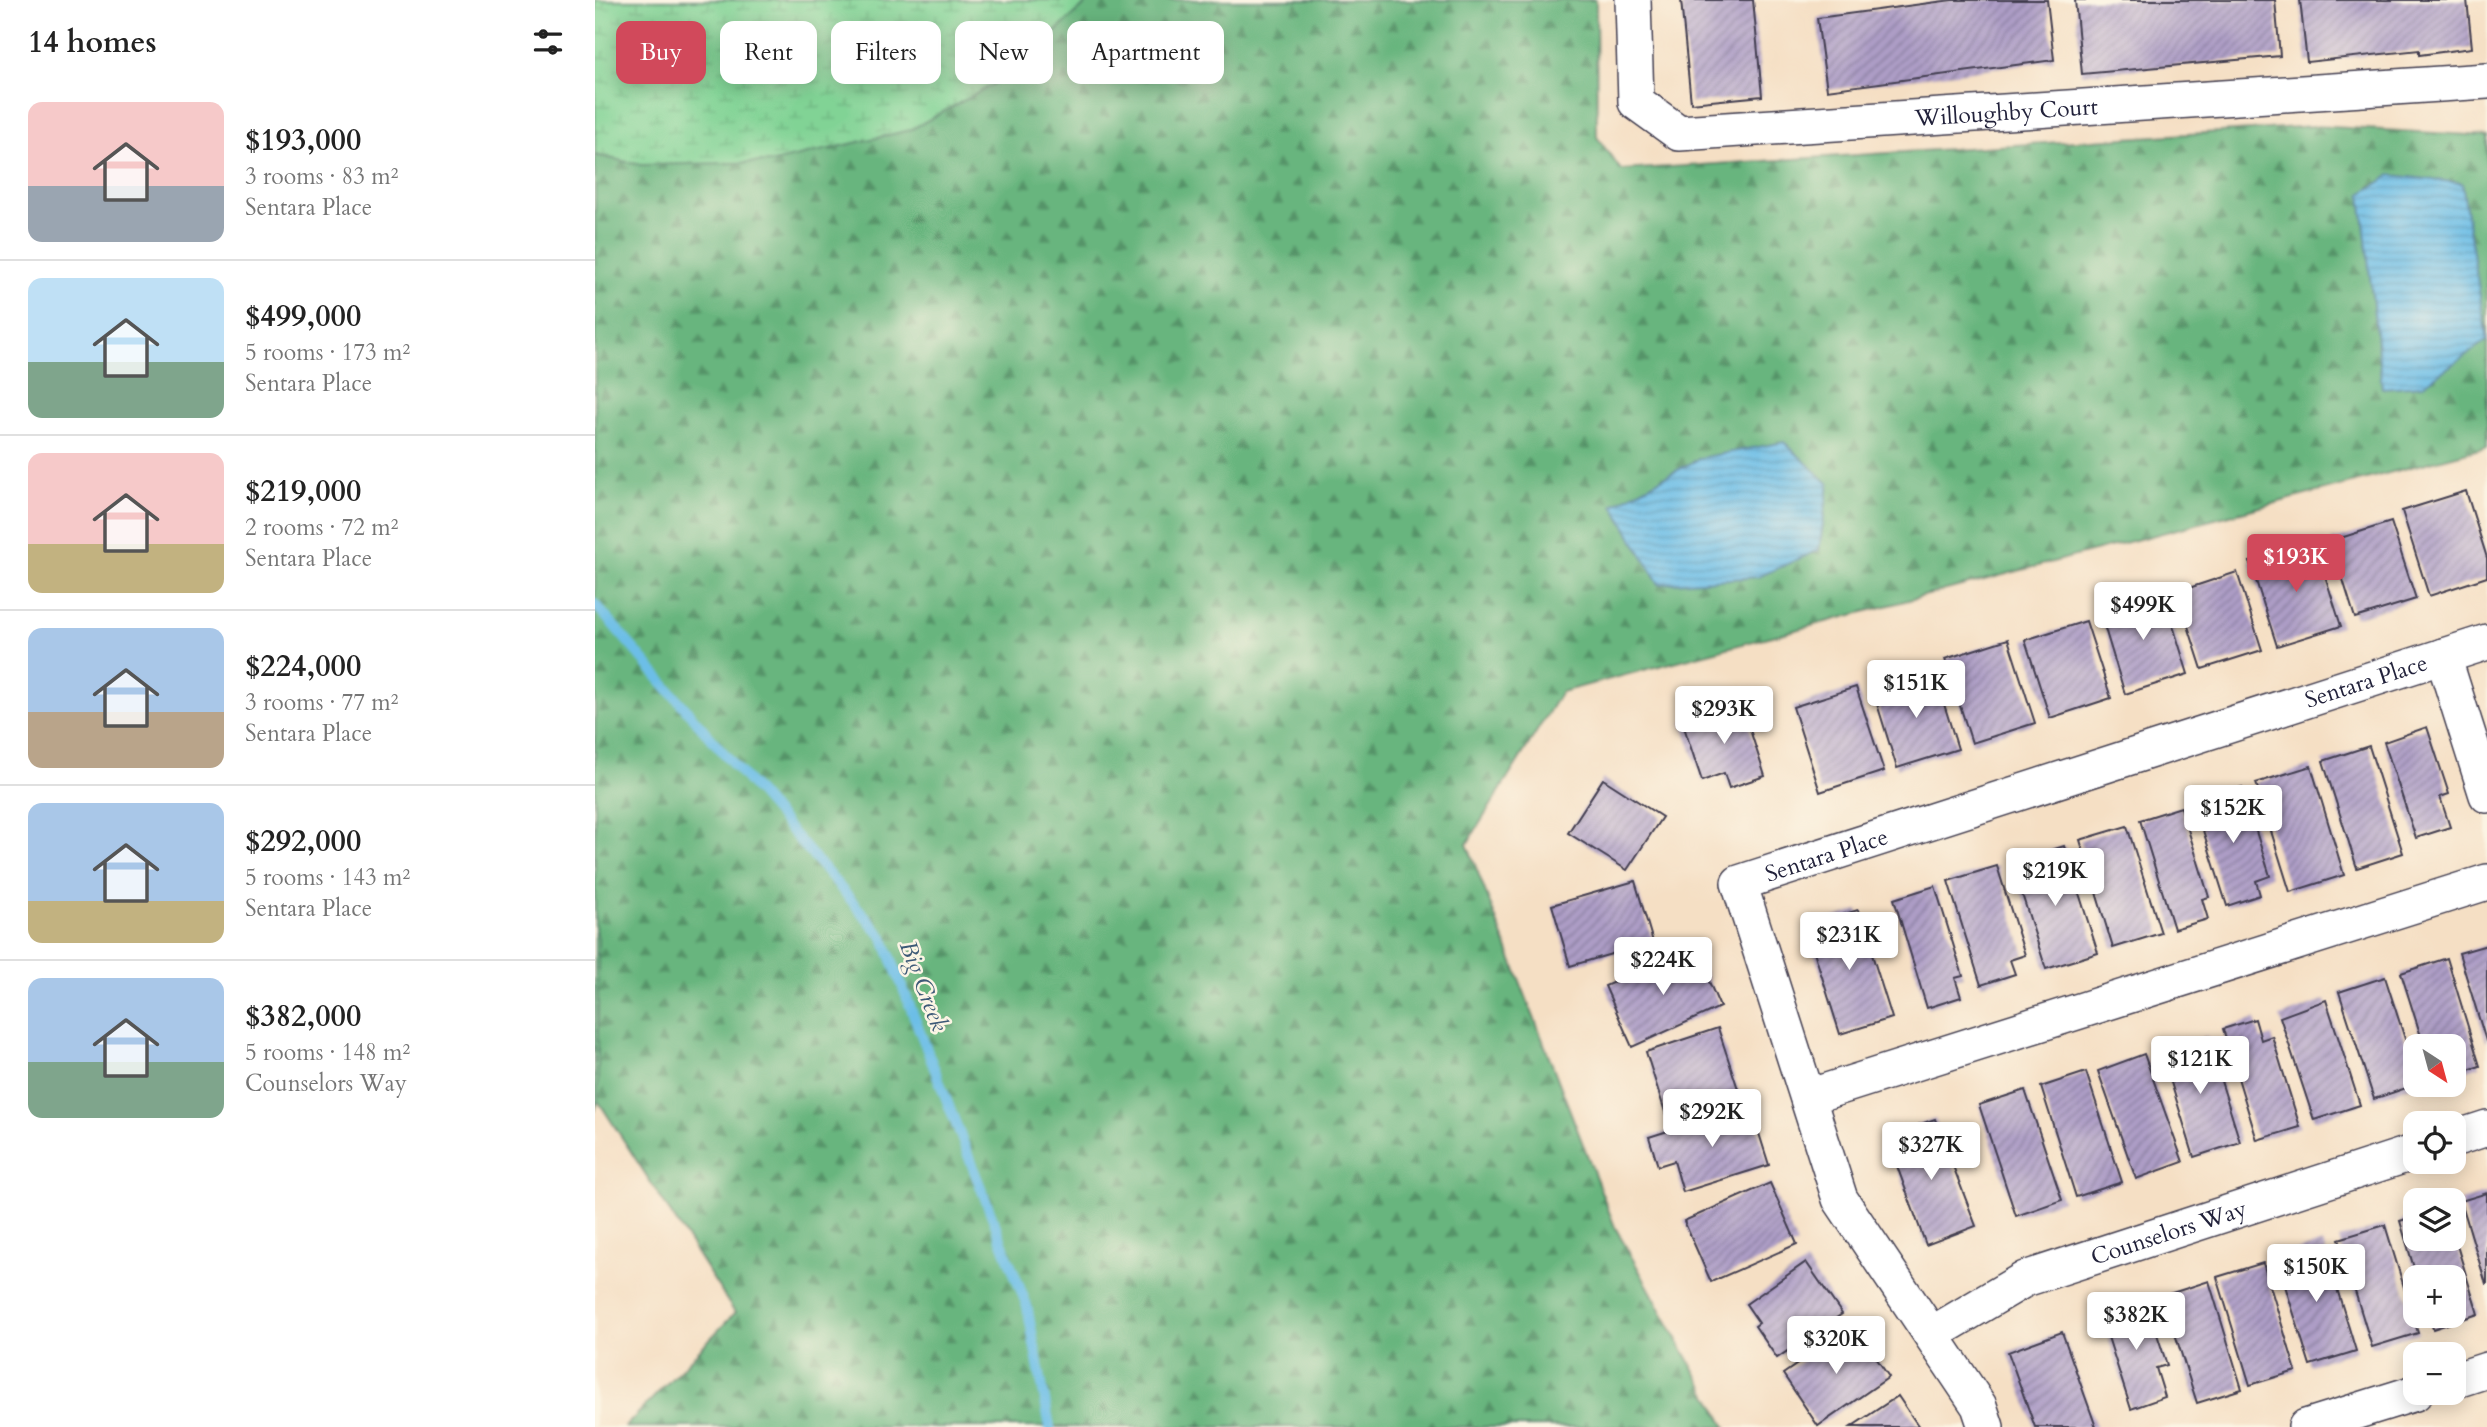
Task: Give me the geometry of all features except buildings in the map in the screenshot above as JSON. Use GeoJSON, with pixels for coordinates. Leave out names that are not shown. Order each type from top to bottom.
{"type":"FeatureCollection","features":[{"type":"Feature","properties":{"kind":"street","name":"Willoughby Court"},"geometry":{"type":"LineString","coordinates":[[1633,0],[1636,102],[1679,133],[2487,82]]}},
{"type":"Feature","properties":{"kind":"street","name":"Sentara Place"},"geometry":{"type":"LineString","coordinates":[[1986,1427],[1979,1406],[1840,1199],[1739,883],[2487,642]]}},
{"type":"Feature","properties":{"kind":"street"},"geometry":{"type":"LineString","coordinates":[[2443,656],[2487,795]]}},
{"type":"Feature","properties":{"kind":"street"},"geometry":{"type":"LineString","coordinates":[[1808,1097],[2487,882]]}},
{"type":"Feature","properties":{"kind":"street"},"geometry":{"type":"LineString","coordinates":[[2466,1135],[2487,1128]]}},
{"type":"Feature","properties":{"kind":"street","name":"Counselors Way"},"geometry":{"type":"LineString","coordinates":[[1932,1335],[2025,1279],[2403,1156]]}},
{"type":"Feature","properties":{"kind":"street"},"geometry":{"type":"LineString","coordinates":[[2466,1377],[2487,1370]]}},
{"type":"Feature","properties":{"kind":"street"},"geometry":{"type":"LineString","coordinates":[[2307,1427],[2403,1397]]}},
{"type":"Feature","properties":{"kind":"green space"},"geometry":{"type":"Polygon","coordinates":[[[595,0],[1090,0],[1053,34],[1053,21],[955,21],[955,84],[994,84],[910,130],[773,162],[642,165],[595,155],[595,0]]]}},
{"type":"Feature","properties":{"kind":"green space"},"geometry":{"type":"Polygon","coordinates":[[[1090,0],[1596,0],[1597,137],[1621,170],[2314,126],[2487,136],[2487,447],[1561,692],[1467,844],[1615,1227],[1726,1427],[625,1427],[735,1313],[595,1096],[595,155],[642,165],[980,84],[1053,84],[1053,34],[1067,21],[1067,84],[1224,84],[1224,21],[1067,21],[1090,0]]]}},
{"type":"Feature","properties":{"kind":"green space"},"geometry":{"type":"Polygon","coordinates":[[[595,930],[598,938],[598,1101],[595,1111],[595,930]]]}},
{"type":"Feature","properties":{"kind":"water"},"geometry":{"type":"Polygon","coordinates":[[[2391,175],[2462,183],[2487,340],[2423,385],[2382,388],[2361,194],[2391,175]]]}},
{"type":"Feature","properties":{"kind":"water"},"geometry":{"type":"Polygon","coordinates":[[[1784,442],[1829,484],[1819,550],[1758,577],[1659,584],[1613,505],[1700,458],[1784,442]]]}},
{"type":"Feature","properties":{"kind":"waterway","name":"Big Creek"},"geometry":{"type":"LineString","coordinates":[[595,604],[883,937],[1027,1306],[1050,1427]]}}]}
